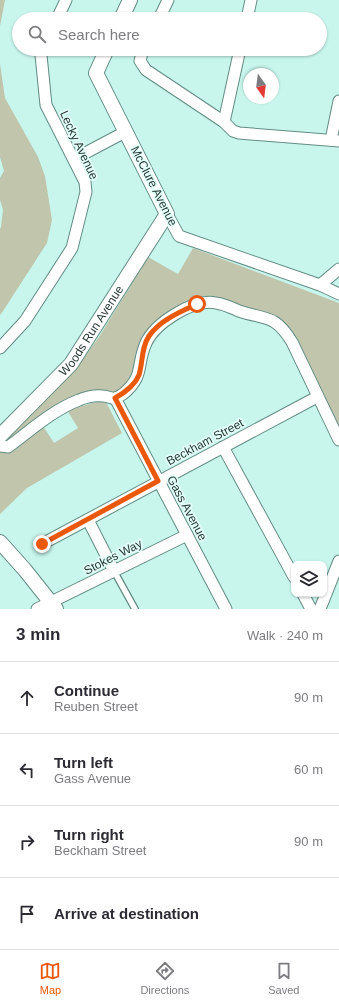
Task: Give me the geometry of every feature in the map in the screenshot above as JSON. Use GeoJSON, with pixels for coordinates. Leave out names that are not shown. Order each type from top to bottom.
{"type":"FeatureCollection","features":[{"type":"Feature","properties":{"kind":"street"},"geometry":{"type":"LineString","coordinates":[[60,12],[66,0]]}},
{"type":"Feature","properties":{"kind":"street"},"geometry":{"type":"LineString","coordinates":[[124,12],[130,0]]}},
{"type":"Feature","properties":{"kind":"street"},"geometry":{"type":"LineString","coordinates":[[162,12],[168,0]]}},
{"type":"Feature","properties":{"kind":"street"},"geometry":{"type":"LineString","coordinates":[[248,12],[251,0]]}},
{"type":"Feature","properties":{"kind":"street","name":"Lecky Avenue"},"geometry":{"type":"LineString","coordinates":[[0,348],[25,321],[74,245],[86,192],[86,186],[74,159],[46,106],[41,56]]}},
{"type":"Feature","properties":{"kind":"street","name":"McClure Avenue"},"geometry":{"type":"LineString","coordinates":[[104,56],[96,73],[179,236],[320,285],[339,294]]}},
{"type":"Feature","properties":{"kind":"street"},"geometry":{"type":"LineString","coordinates":[[141,56],[140,61],[146,70],[224,122],[233,131],[335,141],[339,102]]}},
{"type":"Feature","properties":{"kind":"street"},"geometry":{"type":"LineString","coordinates":[[224,122],[238,56]]}},
{"type":"Feature","properties":{"kind":"street"},"geometry":{"type":"LineString","coordinates":[[74,159],[126,132]]}},
{"type":"Feature","properties":{"kind":"street","name":"Woods Run Avenue"},"geometry":{"type":"LineString","coordinates":[[0,436],[71,364],[167,214]]}},
{"type":"Feature","properties":{"kind":"street"},"geometry":{"type":"LineString","coordinates":[[320,285],[339,269]]}},
{"type":"Feature","properties":{"kind":"street"},"geometry":{"type":"LineString","coordinates":[[0,446],[8,447],[46,418],[65,406],[79,400],[89,397],[102,396],[115,398],[128,389],[139,375],[145,345],[155,330],[171,316],[197,304],[215,302],[272,320],[279,324],[292,342],[317,397],[339,440]]}},
{"type":"Feature","properties":{"kind":"street","name":"Beckham Street"},"geometry":{"type":"LineString","coordinates":[[42,544],[317,397]]}},
{"type":"Feature","properties":{"kind":"street","name":"Gass Avenue"},"geometry":{"type":"LineString","coordinates":[[115,398],[226,609]]}},
{"type":"Feature","properties":{"kind":"street"},"geometry":{"type":"LineString","coordinates":[[223,447],[291,572]]}},
{"type":"Feature","properties":{"kind":"street"},"geometry":{"type":"LineString","coordinates":[[88,520],[114,572]]}},
{"type":"Feature","properties":{"kind":"street","name":"Stokes Way"},"geometry":{"type":"LineString","coordinates":[[37,609],[53,606],[114,572],[187,535]]}},
{"type":"Feature","properties":{"kind":"street"},"geometry":{"type":"LineString","coordinates":[[0,542],[25,570],[53,606]]}},
{"type":"Feature","properties":{"kind":"street"},"geometry":{"type":"LineString","coordinates":[[320,609],[339,561]]}},
{"type":"Feature","properties":{"kind":"street"},"geometry":{"type":"LineString","coordinates":[[305,597],[311,609]]}},
{"type":"Feature","properties":{"kind":"lane"},"geometry":{"type":"LineString","coordinates":[[114,572],[135,609]]}},
{"type":"Feature","properties":{"kind":"green space"},"geometry":{"type":"Polygon","coordinates":[[[0,0],[5,0],[0,26],[0,0]]]}},
{"type":"Feature","properties":{"kind":"green space"},"geometry":{"type":"Polygon","coordinates":[[[0,64],[5,98],[38,157],[45,176],[52,220],[47,243],[0,315],[0,229],[3,210],[0,200],[0,178],[4,171],[0,157],[0,64]]]}},
{"type":"Feature","properties":{"kind":"green space"},"geometry":{"type":"Polygon","coordinates":[[[193,248],[339,303],[339,433],[290,332],[251,311],[211,296],[201,296],[171,310],[155,323],[139,347],[132,374],[122,389],[117,393],[88,393],[9,441],[3,439],[75,370],[99,337],[148,257],[178,274],[193,248]]]}},
{"type":"Feature","properties":{"kind":"green space"},"geometry":{"type":"Polygon","coordinates":[[[100,401],[107,404],[122,433],[27,488],[0,514],[0,450],[12,452],[43,426],[54,443],[78,428],[67,410],[100,401]]]}},
{"type":"Feature","properties":{"kind":"route"},"geometry":{"type":"LineString","coordinates":[[42,544],[158,481],[115,398],[122,395],[135,382],[139,375],[145,345],[155,330],[171,316],[197,304]]}}]}
